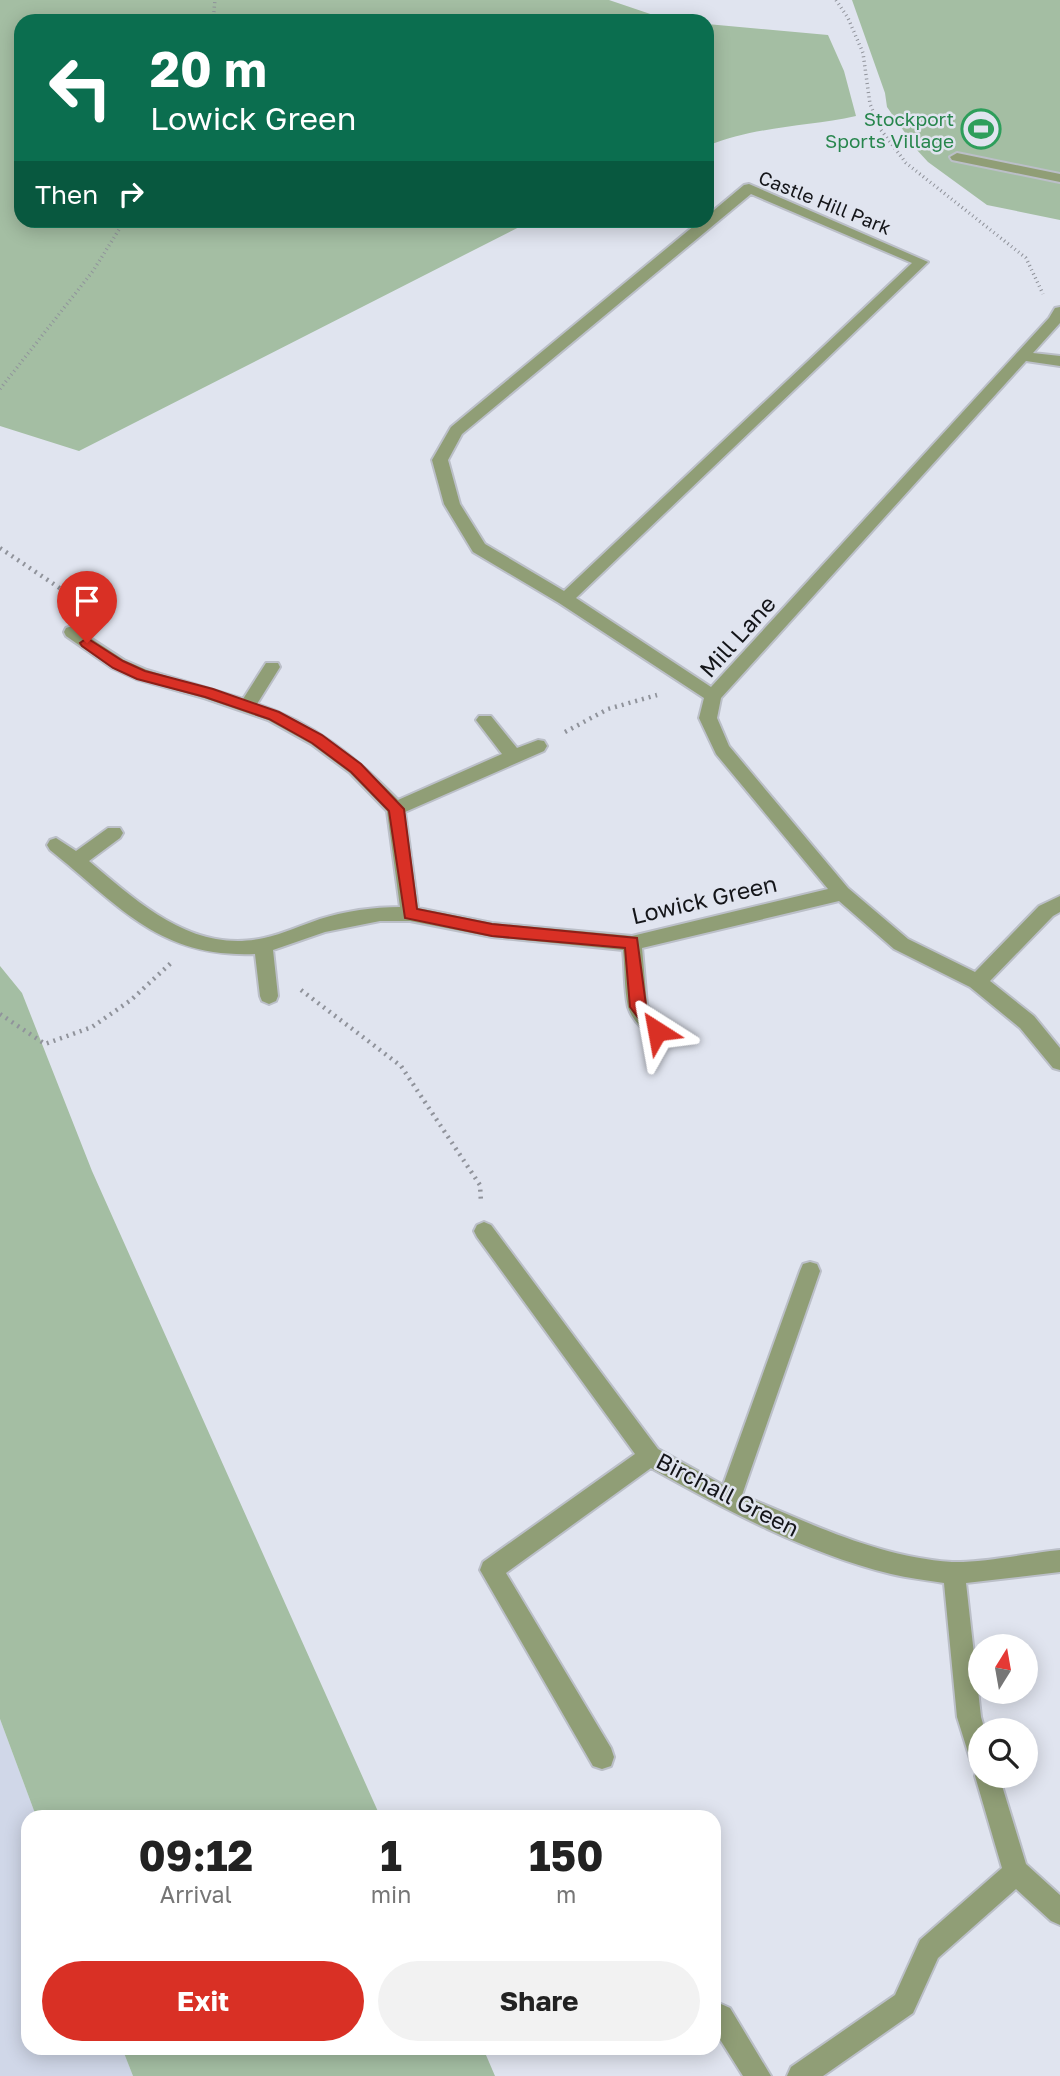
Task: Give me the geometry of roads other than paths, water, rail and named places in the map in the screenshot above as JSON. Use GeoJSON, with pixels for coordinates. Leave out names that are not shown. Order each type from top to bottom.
{"type":"FeatureCollection","features":[{"type":"Feature","properties":{"kind":"street"},"geometry":{"type":"LineString","coordinates":[[957,157],[1060,178]]}},
{"type":"Feature","properties":{"kind":"street","name":"Castle Hill Park"},"geometry":{"type":"LineString","coordinates":[[565,599],[921,262],[749,188],[714,217]]}},
{"type":"Feature","properties":{"kind":"street","name":"Castle Hill Park"},"geometry":{"type":"LineString","coordinates":[[701,228],[456,431],[440,460],[452,504],[479,548],[565,599],[713,696]]}},
{"type":"Feature","properties":{"kind":"street","name":"Mill Lane"},"geometry":{"type":"LineString","coordinates":[[1060,311],[713,696],[708,718],[722,749],[842,892],[901,944],[977,982],[1027,1022],[1060,1062]]}},
{"type":"Feature","properties":{"kind":"street"},"geometry":{"type":"LineString","coordinates":[[1022,356],[1060,361]]}},
{"type":"Feature","properties":{"kind":"street"},"geometry":{"type":"LineString","coordinates":[[72,632],[118,664],[142,675],[274,716],[317,739],[356,768],[396,809],[410,914]]}},
{"type":"Feature","properties":{"kind":"street"},"geometry":{"type":"LineString","coordinates":[[247,706],[272,667]]}},
{"type":"Feature","properties":{"kind":"street"},"geometry":{"type":"LineString","coordinates":[[485,720],[514,757]]}},
{"type":"Feature","properties":{"kind":"street"},"geometry":{"type":"LineString","coordinates":[[396,809],[538,746]]}},
{"type":"Feature","properties":{"kind":"street"},"geometry":{"type":"LineString","coordinates":[[77,860],[114,832]]}},
{"type":"Feature","properties":{"kind":"street","name":"Lowick Green"},"geometry":{"type":"LineString","coordinates":[[56,845],[159,927],[194,942],[228,948],[263,946],[324,925],[380,914],[410,914],[492,930],[632,943],[842,892]]}},
{"type":"Feature","properties":{"kind":"street"},"geometry":{"type":"LineString","coordinates":[[977,982],[1046,911],[1060,903]]}},
{"type":"Feature","properties":{"kind":"street"},"geometry":{"type":"LineString","coordinates":[[632,943],[638,1007],[657,1031]]}},
{"type":"Feature","properties":{"kind":"street"},"geometry":{"type":"LineString","coordinates":[[263,946],[268,988]]}},
{"type":"Feature","properties":{"kind":"street","name":"Birchall Green"},"geometry":{"type":"LineString","coordinates":[[484,1231],[650,1456],[729,1500],[831,1544],[891,1563],[954,1573],[1060,1561]]}},
{"type":"Feature","properties":{"kind":"street"},"geometry":{"type":"LineString","coordinates":[[729,1500],[810,1271]]}},
{"type":"Feature","properties":{"kind":"street"},"geometry":{"type":"LineString","coordinates":[[601,1757],[491,1570],[650,1456]]}},
{"type":"Feature","properties":{"kind":"street"},"geometry":{"type":"LineString","coordinates":[[954,1573],[969,1718]]}},
{"type":"Feature","properties":{"kind":"street"},"geometry":{"type":"LineString","coordinates":[[991,1788],[1016,1872],[1060,1912]]}},
{"type":"Feature","properties":{"kind":"street"},"geometry":{"type":"LineString","coordinates":[[800,2076],[904,2004],[929,1949],[1016,1872]]}},
{"type":"Feature","properties":{"kind":"street"},"geometry":{"type":"LineString","coordinates":[[721,2019],[758,2076]]}},
{"type":"Feature","properties":{"kind":"place","name":"Stockport Sports Village"},"geometry":{"type":"Point","coordinates":[981,129]}}]}
